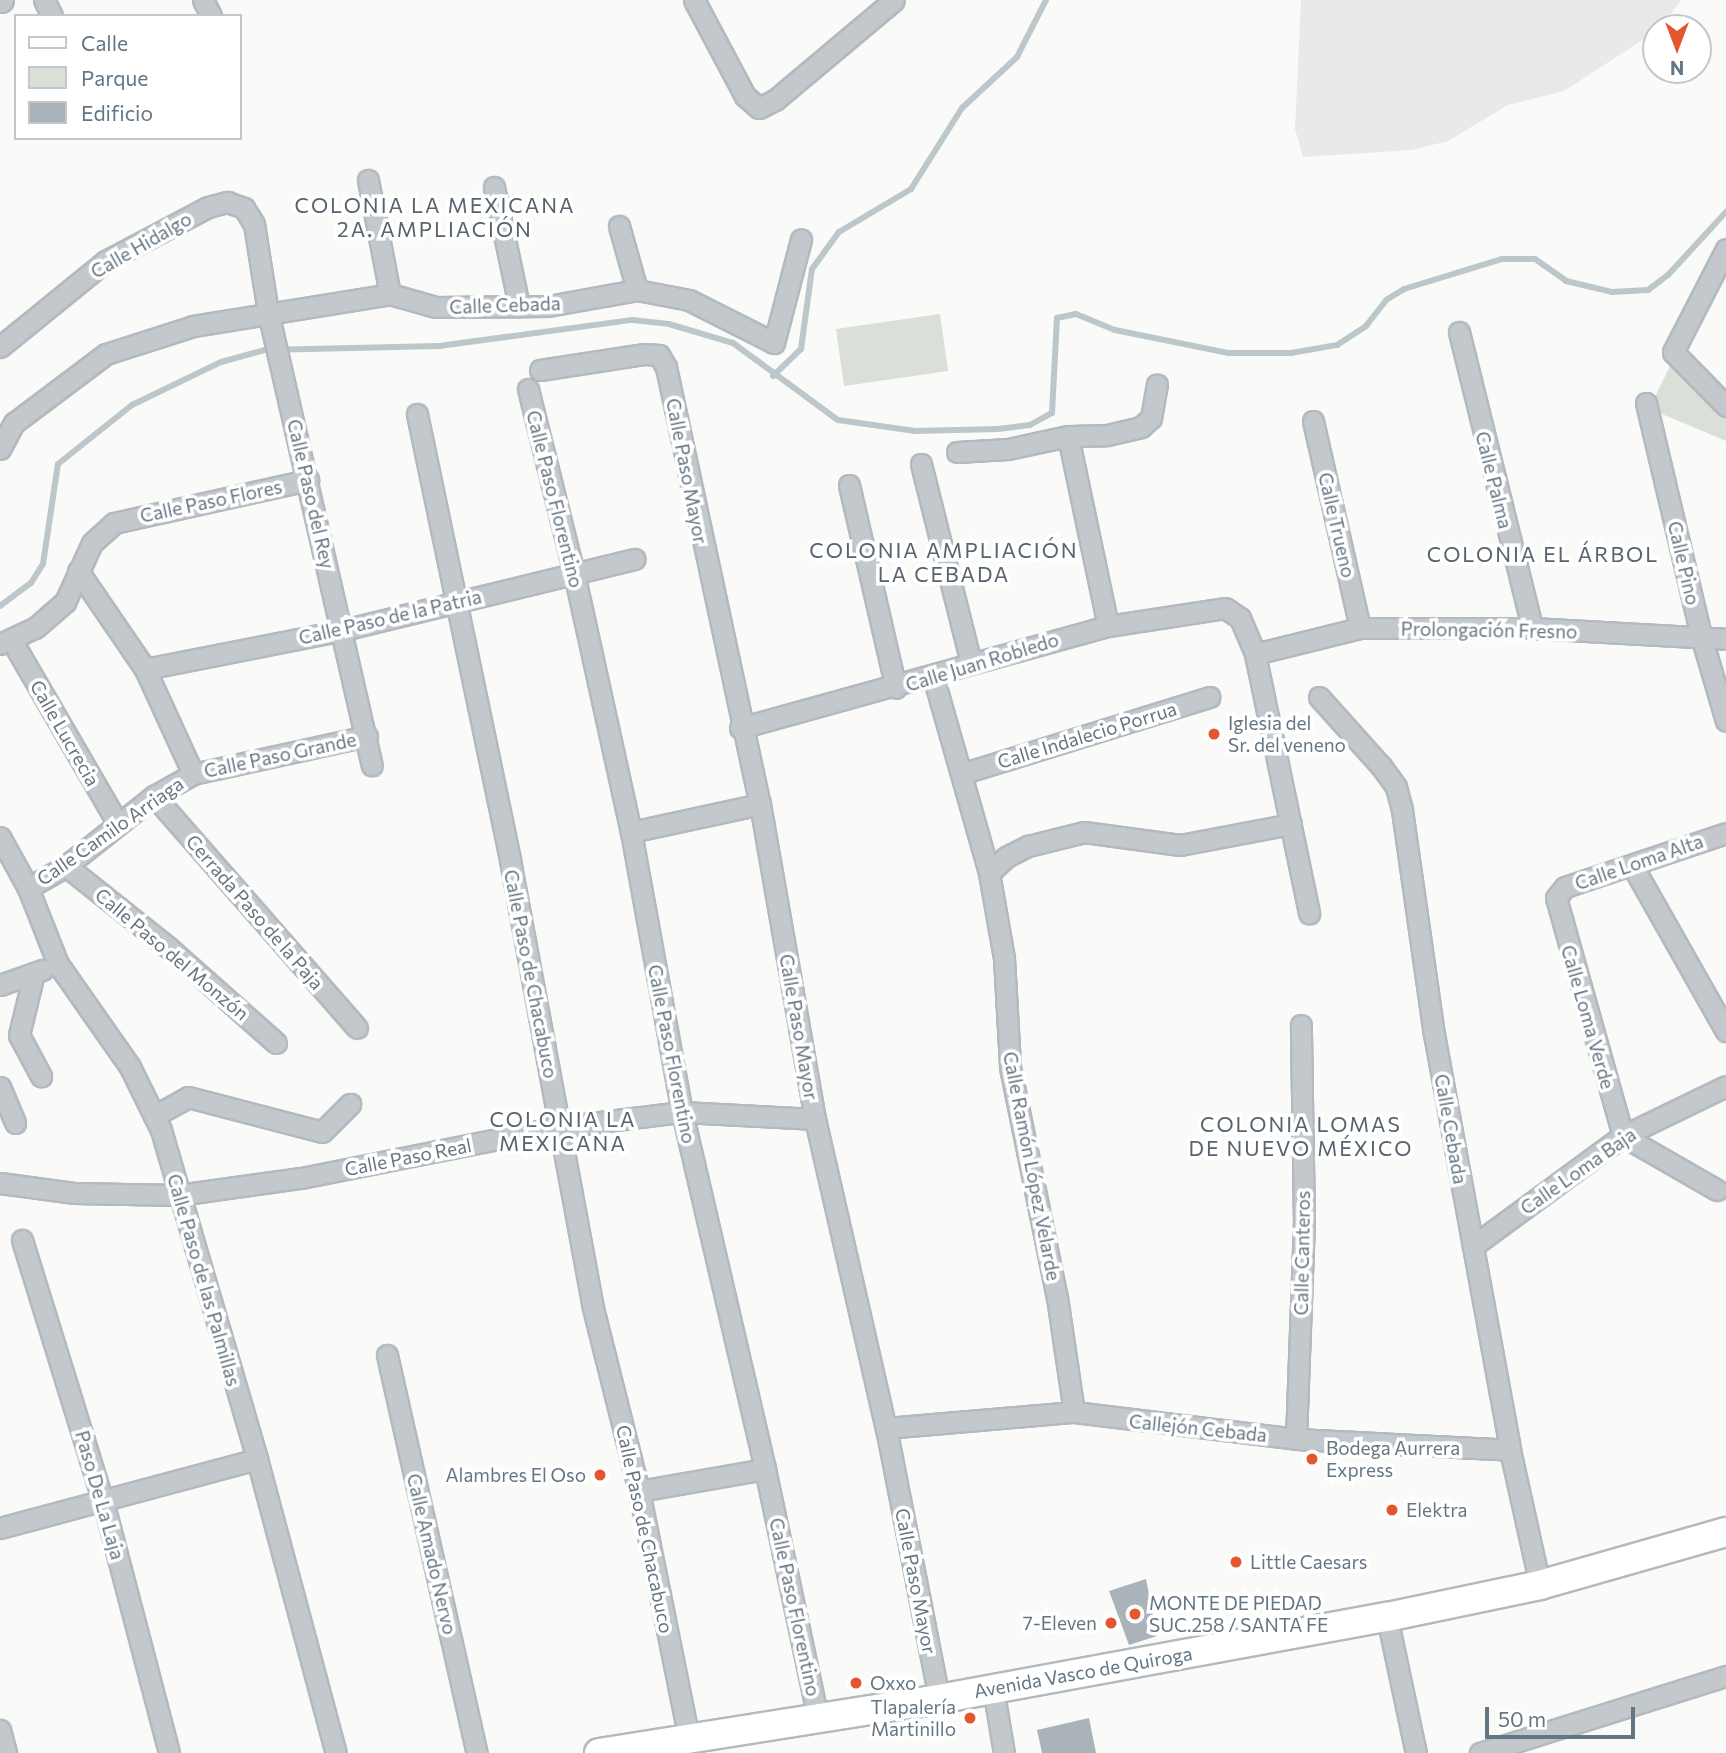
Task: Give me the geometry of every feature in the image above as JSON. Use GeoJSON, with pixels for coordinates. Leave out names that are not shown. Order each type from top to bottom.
{"type":"FeatureCollection","features":[{"type":"Feature","properties":{"kind":"main road","name":"Avenida Vasco de Quiroga"},"geometry":{"type":"LineString","coordinates":[[598,1753],[939,1699],[1387,1617],[1540,1585],[1726,1532]]}},
{"type":"Feature","properties":{"kind":"street"},"geometry":{"type":"LineString","coordinates":[[694,0],[745,96],[759,108],[872,9],[894,0]]}},
{"type":"Feature","properties":{"kind":"street"},"geometry":{"type":"LineString","coordinates":[[368,180],[390,294]]}},
{"type":"Feature","properties":{"kind":"street"},"geometry":{"type":"LineString","coordinates":[[494,187],[519,306]]}},
{"type":"Feature","properties":{"kind":"street","name":"Calle Hidalgo"},"geometry":{"type":"LineString","coordinates":[[0,347],[106,261],[208,207],[227,202],[244,208],[254,224]]}},
{"type":"Feature","properties":{"kind":"street","name":"Calle Paso del Rey"},"geometry":{"type":"LineString","coordinates":[[254,224],[270,318],[372,765]]}},
{"type":"Feature","properties":{"kind":"street"},"geometry":{"type":"LineString","coordinates":[[619,226],[637,290]]}},
{"type":"Feature","properties":{"kind":"street","name":"Calle Cebada"},"geometry":{"type":"LineString","coordinates":[[0,449],[14,423],[106,354],[193,326],[270,318],[390,294],[436,307],[548,306],[637,290],[689,300],[774,344],[801,239]]}},
{"type":"Feature","properties":{"kind":"street"},"geometry":{"type":"LineString","coordinates":[[1726,249],[1673,352],[1726,406]]}},
{"type":"Feature","properties":{"kind":"street","name":"Calle Palma"},"geometry":{"type":"LineString","coordinates":[[1459,332],[1532,628]]}},
{"type":"Feature","properties":{"kind":"street","name":"Calle Paso Mayor"},"geometry":{"type":"LineString","coordinates":[[540,370],[659,355],[666,367],[740,728],[760,804],[815,1119],[886,1428],[939,1699]]}},
{"type":"Feature","properties":{"kind":"street"},"geometry":{"type":"LineString","coordinates":[[957,452],[1008,449],[1068,436],[1107,436],[1141,428],[1151,418],[1157,385]]}},
{"type":"Feature","properties":{"kind":"street","name":"Calle Paso Florentino"},"geometry":{"type":"LineString","coordinates":[[528,389],[574,573],[631,832],[682,1112],[765,1469],[818,1718]]}},
{"type":"Feature","properties":{"kind":"street","name":"Calle Pino"},"geometry":{"type":"LineString","coordinates":[[1646,403],[1702,639],[1726,721]]}},
{"type":"Feature","properties":{"kind":"street","name":"Calle Paso de Chacabuco"},"geometry":{"type":"LineString","coordinates":[[417,414],[510,860],[592,1304],[639,1490],[689,1739]]}},
{"type":"Feature","properties":{"kind":"street","name":"Calle Trueno"},"geometry":{"type":"LineString","coordinates":[[1313,421],[1360,628]]}},
{"type":"Feature","properties":{"kind":"street"},"geometry":{"type":"LineString","coordinates":[[1068,436],[1108,626]]}},
{"type":"Feature","properties":{"kind":"street"},"geometry":{"type":"LineString","coordinates":[[921,464],[971,663]]}},
{"type":"Feature","properties":{"kind":"street","name":"Calle Paso Flores"},"geometry":{"type":"LineString","coordinates":[[78,571],[92,543],[114,523],[308,480]]}},
{"type":"Feature","properties":{"kind":"street"},"geometry":{"type":"LineString","coordinates":[[849,485],[896,688]]}},
{"type":"Feature","properties":{"kind":"street","name":"Calle Paso de la Patria"},"geometry":{"type":"LineString","coordinates":[[145,669],[343,630],[634,559]]}},
{"type":"Feature","properties":{"kind":"street"},"geometry":{"type":"LineString","coordinates":[[6,643],[65,602],[78,571]]}},
{"type":"Feature","properties":{"kind":"street"},"geometry":{"type":"LineString","coordinates":[[78,571],[145,669],[193,774]]}},
{"type":"Feature","properties":{"kind":"street","name":"Calle Juan Robledo"},"geometry":{"type":"LineString","coordinates":[[740,728],[896,688],[971,663],[1108,626],[1225,608],[1240,618],[1255,654]]}},
{"type":"Feature","properties":{"kind":"street","name":"Prolongación Fresno"},"geometry":{"type":"LineString","coordinates":[[1255,654],[1360,628],[1532,628],[1726,639]]}},
{"type":"Feature","properties":{"kind":"street","name":"Calle Lucrecia"},"geometry":{"type":"LineString","coordinates":[[6,643],[118,824]]}},
{"type":"Feature","properties":{"kind":"street"},"geometry":{"type":"LineString","coordinates":[[1255,654],[1309,913]]}},
{"type":"Feature","properties":{"kind":"street","name":"Calle Ramón López Velarde"},"geometry":{"type":"LineString","coordinates":[[933,677],[964,773],[989,873],[1004,958],[1010,1067],[1057,1297],[1074,1412]]}},
{"type":"Feature","properties":{"kind":"street","name":"Calle Indalecio Porrua"},"geometry":{"type":"LineString","coordinates":[[964,773],[1210,696]]}},
{"type":"Feature","properties":{"kind":"street","name":"Calle Cebada"},"geometry":{"type":"LineString","coordinates":[[1319,697],[1381,766],[1396,787],[1402,810],[1434,1034],[1510,1450],[1540,1585]]}},
{"type":"Feature","properties":{"kind":"street","name":"Calle Paso Grande"},"geometry":{"type":"LineString","coordinates":[[193,774],[366,736]]}},
{"type":"Feature","properties":{"kind":"street","name":"Calle Camilo Arriaga"},"geometry":{"type":"LineString","coordinates":[[28,888],[66,866],[154,796],[193,774]]}},
{"type":"Feature","properties":{"kind":"street","name":"Cerrada Paso de la Paja"},"geometry":{"type":"LineString","coordinates":[[154,796],[357,1028]]}},
{"type":"Feature","properties":{"kind":"street"},"geometry":{"type":"LineString","coordinates":[[631,832],[760,804]]}},
{"type":"Feature","properties":{"kind":"street"},"geometry":{"type":"LineString","coordinates":[[989,873],[1006,857],[1028,846],[1084,832],[1180,845],[1292,824]]}},
{"type":"Feature","properties":{"kind":"street","name":"Calle Loma Alta"},"geometry":{"type":"LineString","coordinates":[[1556,898],[1565,887],[1726,833]]}},
{"type":"Feature","properties":{"kind":"street","name":"Calle Paso de las Palmillas"},"geometry":{"type":"LineString","coordinates":[[0,837],[28,888],[58,964],[130,1067],[154,1116],[257,1459],[336,1753]]}},
{"type":"Feature","properties":{"kind":"street"},"geometry":{"type":"LineString","coordinates":[[1632,865],[1726,1031]]}},
{"type":"Feature","properties":{"kind":"street","name":"Calle Paso del Monzón"},"geometry":{"type":"LineString","coordinates":[[66,866],[169,948],[276,1043]]}},
{"type":"Feature","properties":{"kind":"street","name":"Calle Loma Verde"},"geometry":{"type":"LineString","coordinates":[[1556,898],[1623,1136]]}},
{"type":"Feature","properties":{"kind":"street"},"geometry":{"type":"LineString","coordinates":[[0,985],[58,964]]}},
{"type":"Feature","properties":{"kind":"street"},"geometry":{"type":"LineString","coordinates":[[34,973],[19,1035],[41,1076]]}},
{"type":"Feature","properties":{"kind":"street","name":"Calle Canteros"},"geometry":{"type":"LineString","coordinates":[[1296,1439],[1304,1224],[1301,1025]]}},
{"type":"Feature","properties":{"kind":"street","name":"Calle Loma Baja"},"geometry":{"type":"LineString","coordinates":[[1473,1245],[1623,1136],[1726,1086]]}},
{"type":"Feature","properties":{"kind":"street"},"geometry":{"type":"LineString","coordinates":[[0,1087],[15,1123]]}},
{"type":"Feature","properties":{"kind":"street"},"geometry":{"type":"LineString","coordinates":[[154,1116],[188,1097],[322,1132],[350,1104]]}},
{"type":"Feature","properties":{"kind":"street","name":"Calle Paso Real"},"geometry":{"type":"LineString","coordinates":[[0,1183],[75,1193],[178,1195],[301,1178],[559,1127],[682,1112],[815,1119]]}},
{"type":"Feature","properties":{"kind":"street"},"geometry":{"type":"LineString","coordinates":[[1623,1136],[1717,1190]]}},
{"type":"Feature","properties":{"kind":"street","name":"Paso De La Laja"},"geometry":{"type":"LineString","coordinates":[[22,1240],[103,1501],[169,1753]]}},
{"type":"Feature","properties":{"kind":"street","name":"Calle Amado Nervo"},"geometry":{"type":"LineString","coordinates":[[387,1355],[477,1753]]}},
{"type":"Feature","properties":{"kind":"street","name":"Callejón Cebada"},"geometry":{"type":"LineString","coordinates":[[886,1428],[1074,1412],[1296,1439],[1510,1450]]}},
{"type":"Feature","properties":{"kind":"street"},"geometry":{"type":"LineString","coordinates":[[0,1528],[257,1459]]}},
{"type":"Feature","properties":{"kind":"street"},"geometry":{"type":"LineString","coordinates":[[639,1490],[765,1469]]}},
{"type":"Feature","properties":{"kind":"street"},"geometry":{"type":"LineString","coordinates":[[1387,1617],[1416,1753]]}},
{"type":"Feature","properties":{"kind":"street"},"geometry":{"type":"LineString","coordinates":[[1480,1753],[1726,1676]]}},
{"type":"Feature","properties":{"kind":"street"},"geometry":{"type":"LineString","coordinates":[[993,1688],[1004,1753]]}},
{"type":"Feature","properties":{"kind":"street"},"geometry":{"type":"LineString","coordinates":[[0,1730],[6,1753]]}},
{"type":"Feature","properties":{"kind":"shaded area"},"geometry":{"type":"Polygon","coordinates":[[[1301,0],[1681,0],[1671,14],[1642,14],[1642,40],[1564,91],[1508,105],[1448,141],[1412,150],[1303,157],[1295,129],[1301,0]]]}},
{"type":"Feature","properties":{"kind":"green space"},"geometry":{"type":"Polygon","coordinates":[[[940,314],[948,371],[844,386],[836,329],[940,314]]]}},
{"type":"Feature","properties":{"kind":"green space"},"geometry":{"type":"Polygon","coordinates":[[[1673,360],[1726,413],[1726,441],[1662,414],[1653,401],[1673,360]]]}},
{"type":"Feature","properties":{"kind":"building","name":"MONTE DE PIEDAD SUC.258 / SANTA FE"},"geometry":{"type":"Polygon","coordinates":[[[1146,1579],[1157,1636],[1129,1645],[1109,1591],[1146,1579]]]}},
{"type":"Feature","properties":{"kind":"building"},"geometry":{"type":"Polygon","coordinates":[[[1089,1718],[1096,1753],[1042,1753],[1037,1730],[1089,1718]]]}},
{"type":"Feature","properties":{"kind":"waterway"},"geometry":{"type":"LineString","coordinates":[[773,376],[801,349],[812,269],[839,232],[911,189],[962,108],[1017,57],[1046,0]]}},
{"type":"Feature","properties":{"kind":"waterway"},"geometry":{"type":"LineString","coordinates":[[0,606],[31,583],[43,564],[58,464],[132,405],[221,362],[265,350],[439,346],[632,320],[669,324],[733,343],[838,420],[915,431],[998,429],[1030,425],[1052,413],[1057,318],[1076,314],[1115,330],[1228,353],[1291,353],[1337,345],[1366,326],[1386,300],[1404,289],[1502,259],[1535,259],[1566,281],[1612,292],[1648,290],[1668,275],[1726,212]]}},
{"type":"Feature","properties":{"kind":"place","name":"Iglesia del Sr. del veneno"},"geometry":{"type":"Point","coordinates":[1214,734]}},
{"type":"Feature","properties":{"kind":"place","name":"Bodega Aurrera Express"},"geometry":{"type":"Point","coordinates":[1312,1459]}},
{"type":"Feature","properties":{"kind":"place","name":"Alambres El Oso"},"geometry":{"type":"Point","coordinates":[600,1475]}},
{"type":"Feature","properties":{"kind":"place","name":"Elektra"},"geometry":{"type":"Point","coordinates":[1392,1510]}},
{"type":"Feature","properties":{"kind":"place","name":"Little Caesars"},"geometry":{"type":"Point","coordinates":[1236,1562]}},
{"type":"Feature","properties":{"kind":"place","name":"MONTE DE PIEDAD SUC.258 / SANTA FE"},"geometry":{"type":"Point","coordinates":[1135,1614]}},
{"type":"Feature","properties":{"kind":"place","name":"7-Eleven"},"geometry":{"type":"Point","coordinates":[1111,1623]}},
{"type":"Feature","properties":{"kind":"place","name":"Oxxo"},"geometry":{"type":"Point","coordinates":[856,1683]}},
{"type":"Feature","properties":{"kind":"place","name":"Tlapalería Martinillo"},"geometry":{"type":"Point","coordinates":[970,1718]}},
{"type":"Feature","properties":{"kind":"district","name":"COLONIA LA MEXICANA 2A. AMPLIACIÓN"},"geometry":{"type":"Point","coordinates":[435,217]}},
{"type":"Feature","properties":{"kind":"district","name":"COLONIA EL ÁRBOL"},"geometry":{"type":"Point","coordinates":[1543,554]}},
{"type":"Feature","properties":{"kind":"district","name":"COLONIA AMPLIACIÓN LA CEBADA"},"geometry":{"type":"Point","coordinates":[944,562]}},
{"type":"Feature","properties":{"kind":"district","name":"COLONIA LA MEXICANA"},"geometry":{"type":"Point","coordinates":[563,1131]}},
{"type":"Feature","properties":{"kind":"district","name":"COLONIA LOMAS DE NUEVO MÉXICO"},"geometry":{"type":"Point","coordinates":[1301,1136]}}]}
